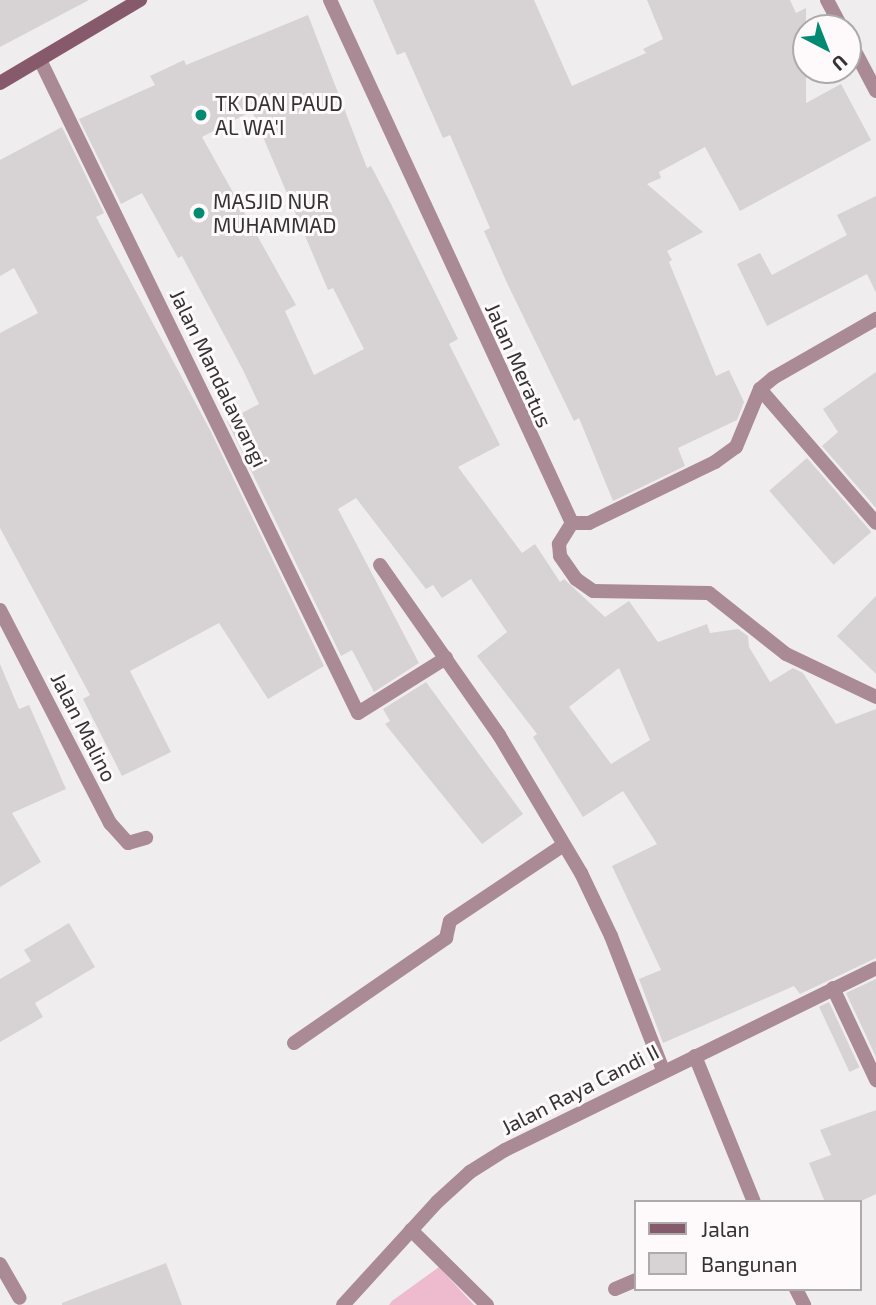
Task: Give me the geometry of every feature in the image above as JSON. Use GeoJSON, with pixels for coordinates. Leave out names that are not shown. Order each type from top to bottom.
{"type":"FeatureCollection","features":[{"type":"Feature","properties":{"kind":"main road"},"geometry":{"type":"LineString","coordinates":[[0,83],[41,62],[140,0]]}},
{"type":"Feature","properties":{"kind":"street","name":"Jalan Meratus"},"geometry":{"type":"LineString","coordinates":[[330,0],[572,523]]}},
{"type":"Feature","properties":{"kind":"street","name":"Jalan Mandalawangi"},"geometry":{"type":"LineString","coordinates":[[41,62],[358,713],[446,658]]}},
{"type":"Feature","properties":{"kind":"street"},"geometry":{"type":"LineString","coordinates":[[862,64],[876,91]]}},
{"type":"Feature","properties":{"kind":"street"},"geometry":{"type":"LineString","coordinates":[[876,319],[760,390],[736,447],[715,462],[589,523],[572,523],[559,544],[560,556],[576,579],[593,591],[709,593],[786,654],[876,696]]}},
{"type":"Feature","properties":{"kind":"street"},"geometry":{"type":"LineString","coordinates":[[760,390],[876,523]]}},
{"type":"Feature","properties":{"kind":"street"},"geometry":{"type":"LineString","coordinates":[[380,565],[499,735],[562,846],[611,936],[663,1070]]}},
{"type":"Feature","properties":{"kind":"street","name":"Jalan Malino"},"geometry":{"type":"LineString","coordinates":[[0,610],[110,823],[128,843],[146,838]]}},
{"type":"Feature","properties":{"kind":"street"},"geometry":{"type":"LineString","coordinates":[[294,1043],[446,938],[450,921],[562,846]]}},
{"type":"Feature","properties":{"kind":"street","name":"Jalan Raya Candi II"},"geometry":{"type":"LineString","coordinates":[[343,1305],[411,1230],[470,1172],[505,1150],[663,1070],[876,968]]}},
{"type":"Feature","properties":{"kind":"street"},"geometry":{"type":"LineString","coordinates":[[833,988],[876,1080]]}},
{"type":"Feature","properties":{"kind":"street"},"geometry":{"type":"LineString","coordinates":[[695,1056],[753,1200]]}},
{"type":"Feature","properties":{"kind":"street"},"geometry":{"type":"LineString","coordinates":[[411,1230],[486,1305]]}},
{"type":"Feature","properties":{"kind":"street"},"geometry":{"type":"LineString","coordinates":[[0,1264],[20,1298]]}},
{"type":"Feature","properties":{"kind":"street"},"geometry":{"type":"LineString","coordinates":[[615,1289],[634,1281]]}},
{"type":"Feature","properties":{"kind":"shaded area"},"geometry":{"type":"Polygon","coordinates":[[[439,1267],[474,1305],[389,1305],[392,1301],[439,1267]]]}},
{"type":"Feature","properties":{"kind":"building"},"geometry":{"type":"Polygon","coordinates":[[[0,0],[89,0],[0,47],[0,0]]]}},
{"type":"Feature","properties":{"kind":"building"},"geometry":{"type":"Polygon","coordinates":[[[373,0],[534,0],[572,86],[646,53],[643,49],[663,39],[647,0],[790,0],[796,13],[806,8],[806,14],[792,14],[792,84],[806,84],[806,103],[841,84],[871,140],[740,211],[705,147],[659,172],[661,178],[647,184],[703,232],[667,251],[672,260],[669,262],[716,376],[729,370],[744,402],[737,420],[678,448],[685,466],[613,501],[579,418],[574,421],[507,283],[484,231],[490,228],[450,135],[443,138],[405,52],[397,55],[373,0]]]}},
{"type":"Feature","properties":{"kind":"building"},"geometry":{"type":"Polygon","coordinates":[[[308,15],[367,168],[371,166],[458,339],[449,344],[500,445],[458,467],[522,553],[535,544],[560,582],[564,579],[605,617],[629,601],[658,642],[707,624],[710,633],[738,629],[748,636],[749,647],[770,682],[793,668],[803,673],[836,724],[876,709],[876,958],[800,994],[794,986],[663,1043],[639,979],[661,970],[612,866],[657,844],[623,791],[583,817],[533,737],[537,734],[477,656],[507,632],[471,579],[442,598],[433,585],[426,589],[356,498],[338,509],[419,663],[374,692],[352,650],[341,656],[227,421],[259,404],[243,370],[182,256],[178,258],[142,193],[121,204],[79,119],[155,85],[150,76],[184,60],[186,65],[308,15]],[[252,111],[202,137],[296,305],[285,311],[314,375],[364,349],[333,288],[328,290],[252,111]],[[619,668],[569,707],[611,764],[650,740],[619,668]]]}},
{"type":"Feature","properties":{"kind":"building"},"geometry":{"type":"Polygon","coordinates":[[[62,127],[104,213],[96,217],[210,430],[324,666],[268,699],[219,623],[130,671],[171,752],[122,776],[83,699],[90,695],[0,528],[0,333],[38,313],[14,268],[0,276],[0,160],[62,127]]]}},
{"type":"Feature","properties":{"kind":"building"},"geometry":{"type":"Polygon","coordinates":[[[876,196],[876,293],[867,274],[767,326],[737,264],[760,253],[772,275],[847,235],[837,215],[876,196]]]}},
{"type":"Feature","properties":{"kind":"building"},"geometry":{"type":"Polygon","coordinates":[[[876,372],[876,508],[822,446],[838,432],[823,409],[876,372]]]}},
{"type":"Feature","properties":{"kind":"building"},"geometry":{"type":"Polygon","coordinates":[[[807,458],[871,532],[834,565],[769,491],[807,458]]]}},
{"type":"Feature","properties":{"kind":"building"},"geometry":{"type":"Polygon","coordinates":[[[876,596],[876,674],[837,636],[876,596]]]}},
{"type":"Feature","properties":{"kind":"building"},"geometry":{"type":"Polygon","coordinates":[[[0,664],[19,709],[29,705],[66,789],[12,813],[41,862],[0,887],[0,664]]]}},
{"type":"Feature","properties":{"kind":"building"},"geometry":{"type":"Polygon","coordinates":[[[426,682],[523,814],[482,844],[385,724],[390,721],[383,709],[426,682]]]}},
{"type":"Feature","properties":{"kind":"building"},"geometry":{"type":"Polygon","coordinates":[[[69,923],[95,967],[35,1003],[43,1017],[0,1042],[0,979],[31,961],[24,950],[69,923]]]}},
{"type":"Feature","properties":{"kind":"building"},"geometry":{"type":"Polygon","coordinates":[[[876,979],[876,1057],[846,993],[876,979]]]}},
{"type":"Feature","properties":{"kind":"building"},"geometry":{"type":"Polygon","coordinates":[[[829,1002],[859,1067],[849,1072],[819,1007],[829,1002]]]}},
{"type":"Feature","properties":{"kind":"building"},"geometry":{"type":"Polygon","coordinates":[[[876,1110],[876,1194],[862,1201],[824,1200],[809,1163],[831,1155],[820,1130],[876,1110]]]}},
{"type":"Feature","properties":{"kind":"building"},"geometry":{"type":"Polygon","coordinates":[[[166,1263],[182,1305],[62,1305],[62,1303],[166,1263]]]}},
{"type":"Feature","properties":{"kind":"place","name":"TK DAN PAUD AL WA'I"},"geometry":{"type":"Point","coordinates":[201,115]}},
{"type":"Feature","properties":{"kind":"place","name":"MASJID NUR MUHAMMAD"},"geometry":{"type":"Point","coordinates":[199,213]}}]}
